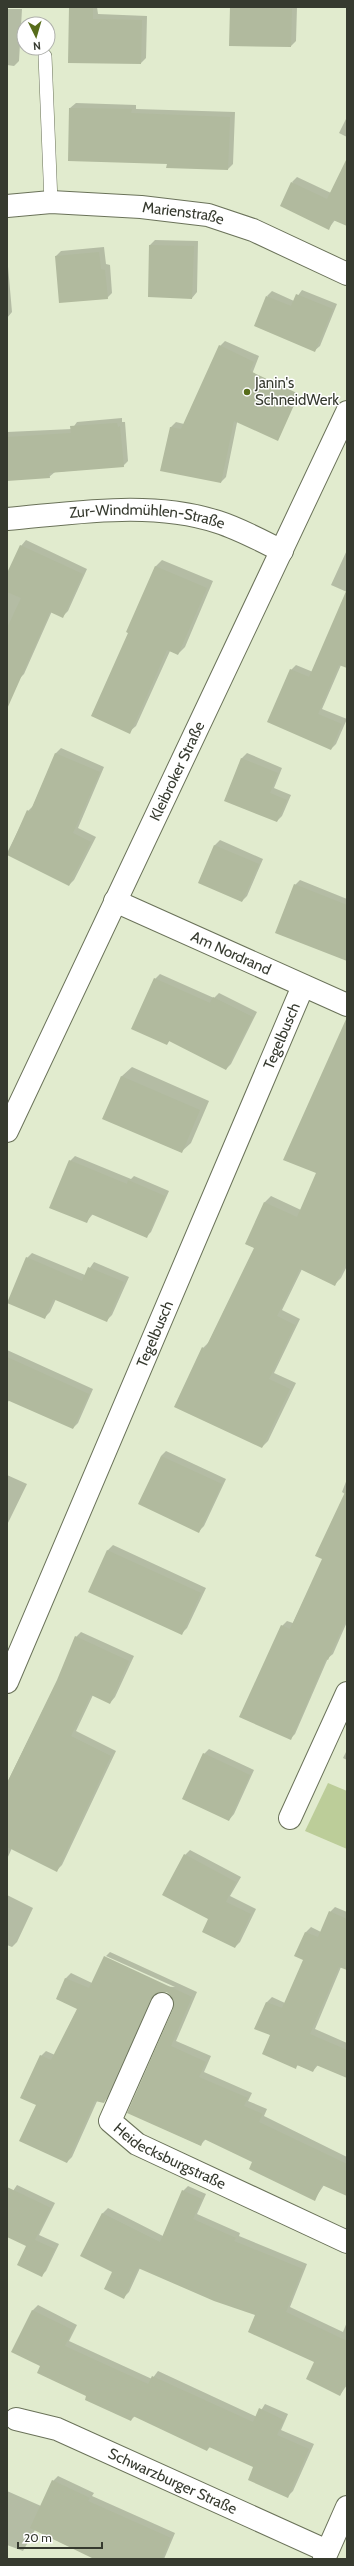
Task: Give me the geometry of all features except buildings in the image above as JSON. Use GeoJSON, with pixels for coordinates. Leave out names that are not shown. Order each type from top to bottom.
{"type":"FeatureCollection","features":[{"type":"Feature","properties":{"kind":"street","name":"Marienstraße"},"geometry":{"type":"LineString","coordinates":[[7,206],[51,202],[141,207],[208,215],[253,230],[347,274]]}},
{"type":"Feature","properties":{"kind":"street","name":"Kleibroker Straße"},"geometry":{"type":"LineString","coordinates":[[7,1131],[347,412]]}},
{"type":"Feature","properties":{"kind":"street","name":"Zur-Windmühlen-Straße"},"geometry":{"type":"LineString","coordinates":[[7,519],[85,512],[154,510],[218,522],[282,551]]}},
{"type":"Feature","properties":{"kind":"street","name":"Am Nordrand"},"geometry":{"type":"LineString","coordinates":[[115,901],[347,1005]]}},
{"type":"Feature","properties":{"kind":"street","name":"Tegelbusch"},"geometry":{"type":"LineString","coordinates":[[7,1682],[303,986]]}},
{"type":"Feature","properties":{"kind":"street"},"geometry":{"type":"LineString","coordinates":[[290,1818],[347,1693]]}},
{"type":"Feature","properties":{"kind":"street","name":"Heidecksburgstraße"},"geometry":{"type":"LineString","coordinates":[[162,2004],[110,2121],[137,2144],[347,2242]]}},
{"type":"Feature","properties":{"kind":"street","name":"Schwarzburger Straße"},"geometry":{"type":"LineString","coordinates":[[16,2419],[57,2429],[326,2555]]}},
{"type":"Feature","properties":{"kind":"street"},"geometry":{"type":"LineString","coordinates":[[326,2555],[347,2507]]}},
{"type":"Feature","properties":{"kind":"lane"},"geometry":{"type":"LineString","coordinates":[[44,56],[51,202]]}},
{"type":"Feature","properties":{"kind":"green space"},"geometry":{"type":"Polygon","coordinates":[[[328,1783],[347,1791],[347,1849],[305,1831],[328,1783]]]}},
{"type":"Feature","properties":{"kind":"place","name":"Janin's SchneidWerk"},"geometry":{"type":"Point","coordinates":[247,392]}}]}
